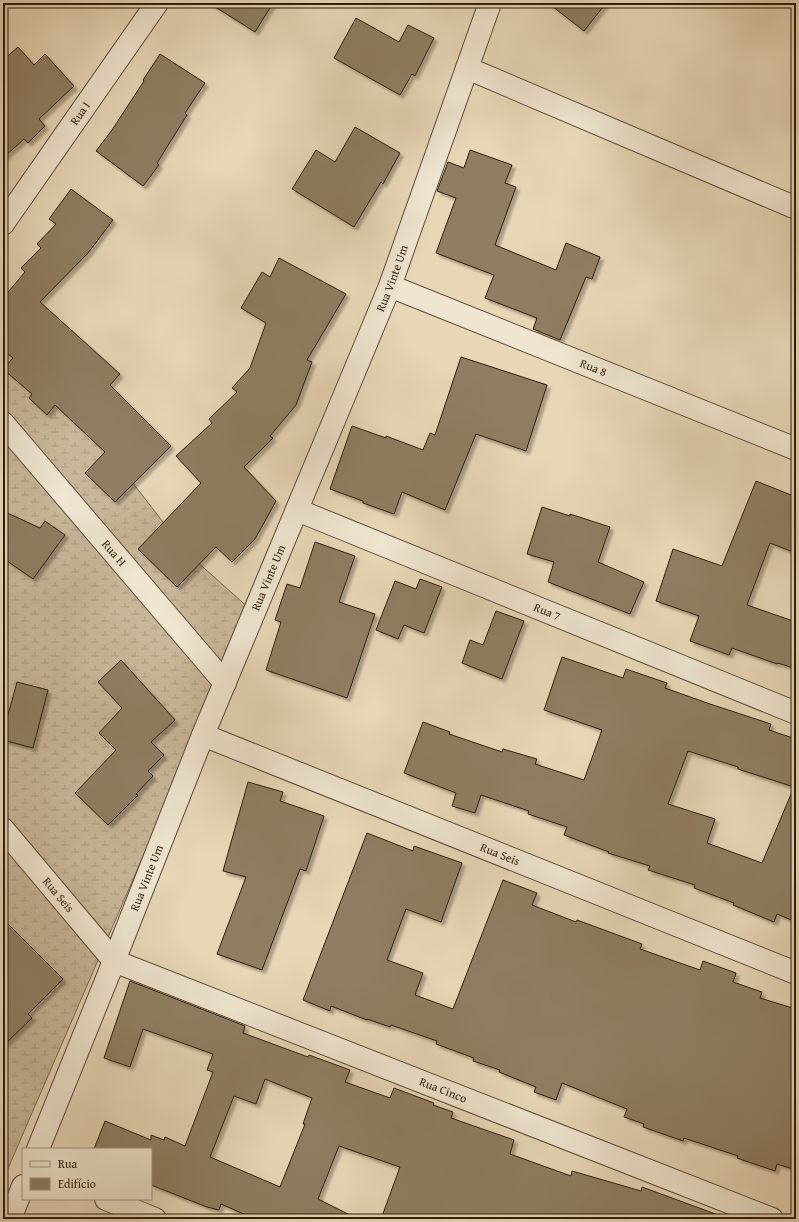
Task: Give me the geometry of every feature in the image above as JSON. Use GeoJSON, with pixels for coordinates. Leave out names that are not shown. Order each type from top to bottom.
{"type":"FeatureCollection","features":[{"type":"Feature","properties":{"kind":"street","name":"Rua I"},"geometry":{"type":"LineString","coordinates":[[3,224],[157,3]]}},
{"type":"Feature","properties":{"kind":"street","name":"Rua Vinte Um"},"geometry":{"type":"LineString","coordinates":[[38,1148],[203,735],[390,286],[490,3]]}},
{"type":"Feature","properties":{"kind":"street"},"geometry":{"type":"LineString","coordinates":[[467,68],[796,208]]}},
{"type":"Feature","properties":{"kind":"street","name":"Rua 8"},"geometry":{"type":"LineString","coordinates":[[390,286],[796,449]]}},
{"type":"Feature","properties":{"kind":"street","name":"Rua H"},"geometry":{"type":"LineString","coordinates":[[3,423],[225,683]]}},
{"type":"Feature","properties":{"kind":"street","name":"Rua 7"},"geometry":{"type":"LineString","coordinates":[[297,510],[796,713]]}},
{"type":"Feature","properties":{"kind":"street","name":"Rua Seis"},"geometry":{"type":"LineString","coordinates":[[203,735],[796,973]]}},
{"type":"Feature","properties":{"kind":"street","name":"Rua Seis"},"geometry":{"type":"LineString","coordinates":[[3,828],[114,961]]}},
{"type":"Feature","properties":{"kind":"street","name":"Rua Cinco"},"geometry":{"type":"LineString","coordinates":[[114,961],[772,1219]]}},
{"type":"Feature","properties":{"kind":"street"},"geometry":{"type":"LineString","coordinates":[[10,1219],[22,1189]]}},
{"type":"Feature","properties":{"kind":"street"},"geometry":{"type":"LineString","coordinates":[[108,1200],[156,1219]]}},
{"type":"Feature","properties":{"kind":"green space"},"geometry":{"type":"Polygon","coordinates":[[[3,314],[186,552],[250,609],[3,1183],[3,314]]]}},
{"type":"Feature","properties":{"kind":"building"},"geometry":{"type":"Polygon","coordinates":[[[209,3],[273,3],[255,32],[209,3]]]}},
{"type":"Feature","properties":{"kind":"building"},"geometry":{"type":"Polygon","coordinates":[[[548,3],[606,3],[584,31],[548,3]]]}},
{"type":"Feature","properties":{"kind":"building"},"geometry":{"type":"Polygon","coordinates":[[[356,18],[399,42],[408,25],[434,38],[415,76],[412,74],[400,95],[334,58],[356,18]]]}},
{"type":"Feature","properties":{"kind":"building"},"geometry":{"type":"Polygon","coordinates":[[[18,47],[34,65],[45,54],[74,86],[39,119],[45,126],[28,143],[24,139],[3,158],[3,60],[18,47]]]}},
{"type":"Feature","properties":{"kind":"building"},"geometry":{"type":"Polygon","coordinates":[[[160,54],[205,83],[185,113],[187,115],[157,163],[159,165],[143,186],[96,151],[112,130],[160,54]]]}},
{"type":"Feature","properties":{"kind":"building"},"geometry":{"type":"Polygon","coordinates":[[[355,127],[400,153],[383,184],[381,182],[354,227],[292,189],[316,150],[335,162],[355,127]]]}},
{"type":"Feature","properties":{"kind":"building"},"geometry":{"type":"Polygon","coordinates":[[[470,150],[512,165],[505,183],[516,187],[495,245],[556,270],[566,243],[600,257],[592,279],[586,277],[560,340],[533,329],[537,318],[485,298],[494,275],[436,253],[456,198],[437,191],[448,162],[464,168],[470,150]]]}},
{"type":"Feature","properties":{"kind":"building"},"geometry":{"type":"Polygon","coordinates":[[[71,189],[113,220],[88,253],[40,302],[120,374],[110,385],[171,446],[115,502],[85,473],[105,452],[55,405],[47,415],[29,398],[32,394],[3,369],[13,358],[3,350],[3,298],[25,272],[21,268],[41,248],[37,244],[56,224],[49,219],[71,189]]]}},
{"type":"Feature","properties":{"kind":"building"},"geometry":{"type":"Polygon","coordinates":[[[279,258],[346,294],[307,360],[312,362],[296,405],[270,436],[273,438],[244,467],[276,501],[255,539],[232,562],[216,547],[177,587],[138,549],[201,483],[176,456],[212,423],[209,419],[237,392],[232,388],[250,368],[266,323],[241,308],[262,272],[270,277],[279,258]]]}},
{"type":"Feature","properties":{"kind":"building"},"geometry":{"type":"Polygon","coordinates":[[[461,357],[547,385],[526,451],[476,434],[445,510],[402,492],[394,514],[330,489],[352,426],[386,438],[386,436],[423,450],[430,433],[435,435],[461,357]]]}},
{"type":"Feature","properties":{"kind":"building"},"geometry":{"type":"Polygon","coordinates":[[[756,481],[796,497],[796,553],[770,543],[747,605],[796,622],[796,669],[732,648],[729,655],[690,641],[699,616],[656,601],[673,549],[722,566],[756,481]]]}},
{"type":"Feature","properties":{"kind":"building"},"geometry":{"type":"Polygon","coordinates":[[[542,507],[610,527],[598,562],[644,582],[630,614],[548,582],[554,562],[527,554],[542,507]]]}},
{"type":"Feature","properties":{"kind":"building"},"geometry":{"type":"Polygon","coordinates":[[[3,511],[40,528],[45,521],[65,535],[33,579],[3,558],[3,511]]]}},
{"type":"Feature","properties":{"kind":"building"},"geometry":{"type":"Polygon","coordinates":[[[315,542],[355,556],[339,602],[375,614],[347,698],[266,670],[281,622],[275,620],[287,584],[300,588],[315,542]]]}},
{"type":"Feature","properties":{"kind":"building"},"geometry":{"type":"Polygon","coordinates":[[[420,579],[442,587],[424,633],[404,625],[398,639],[376,630],[395,581],[416,589],[420,579]]]}},
{"type":"Feature","properties":{"kind":"building"},"geometry":{"type":"Polygon","coordinates":[[[496,611],[524,621],[502,679],[462,663],[470,640],[483,645],[496,611]]]}},
{"type":"Feature","properties":{"kind":"building"},"geometry":{"type":"Polygon","coordinates":[[[562,657],[623,678],[626,669],[667,683],[665,688],[771,724],[769,730],[796,739],[796,922],[777,914],[774,922],[733,905],[734,903],[694,888],[695,885],[648,870],[650,866],[608,853],[609,852],[564,835],[567,827],[528,814],[529,811],[481,795],[475,813],[452,806],[456,793],[404,773],[423,722],[450,732],[449,734],[502,752],[503,749],[537,759],[535,764],[584,780],[602,730],[544,710],[562,657]],[[688,751],[668,804],[715,819],[707,843],[762,863],[794,787],[738,769],[738,767],[688,751]]]}},
{"type":"Feature","properties":{"kind":"building"},"geometry":{"type":"Polygon","coordinates":[[[121,660],[175,720],[151,742],[164,755],[148,771],[153,776],[136,794],[138,795],[108,825],[75,793],[116,750],[99,733],[122,708],[98,682],[121,660]]]}},
{"type":"Feature","properties":{"kind":"building"},"geometry":{"type":"Polygon","coordinates":[[[17,682],[48,690],[33,748],[3,740],[3,733],[17,682]]]}},
{"type":"Feature","properties":{"kind":"building"},"geometry":{"type":"Polygon","coordinates":[[[248,782],[283,792],[280,801],[324,816],[306,871],[300,869],[262,970],[217,954],[246,877],[223,871],[248,782]]]}},
{"type":"Feature","properties":{"kind":"building"},"geometry":{"type":"Polygon","coordinates":[[[367,833],[413,851],[414,846],[462,863],[441,922],[406,909],[387,960],[423,973],[415,995],[453,1009],[503,880],[537,893],[532,905],[576,922],[577,920],[642,944],[640,949],[700,970],[703,961],[736,973],[733,982],[762,992],[760,998],[796,1009],[796,1170],[777,1164],[775,1171],[737,1158],[738,1156],[684,1138],[683,1141],[643,1127],[644,1124],[624,1117],[627,1109],[562,1083],[556,1100],[534,1092],[536,1087],[499,1072],[500,1070],[473,1061],[474,1058],[436,1044],[437,1041],[391,1025],[390,1027],[367,1020],[331,1006],[330,1011],[303,1000],[367,833]]]}},
{"type":"Feature","properties":{"kind":"building"},"geometry":{"type":"Polygon","coordinates":[[[3,919],[63,979],[28,1014],[32,1018],[3,1046],[3,919]]]}},
{"type":"Feature","properties":{"kind":"building"},"geometry":{"type":"Polygon","coordinates":[[[130,981],[245,1026],[243,1033],[308,1057],[309,1055],[350,1070],[345,1082],[390,1098],[394,1088],[434,1103],[433,1105],[453,1112],[451,1118],[514,1140],[510,1154],[571,1176],[572,1171],[641,1191],[642,1187],[721,1216],[720,1219],[381,1219],[400,1167],[339,1146],[318,1199],[358,1219],[255,1219],[221,1204],[219,1210],[207,1207],[152,1185],[152,1148],[94,1148],[105,1121],[151,1140],[151,1135],[164,1140],[165,1137],[185,1146],[213,1072],[207,1070],[213,1054],[143,1029],[130,1067],[104,1058],[130,981]],[[265,1079],[256,1104],[234,1096],[210,1157],[280,1187],[305,1124],[303,1124],[312,1098],[265,1079]]]}}]}
